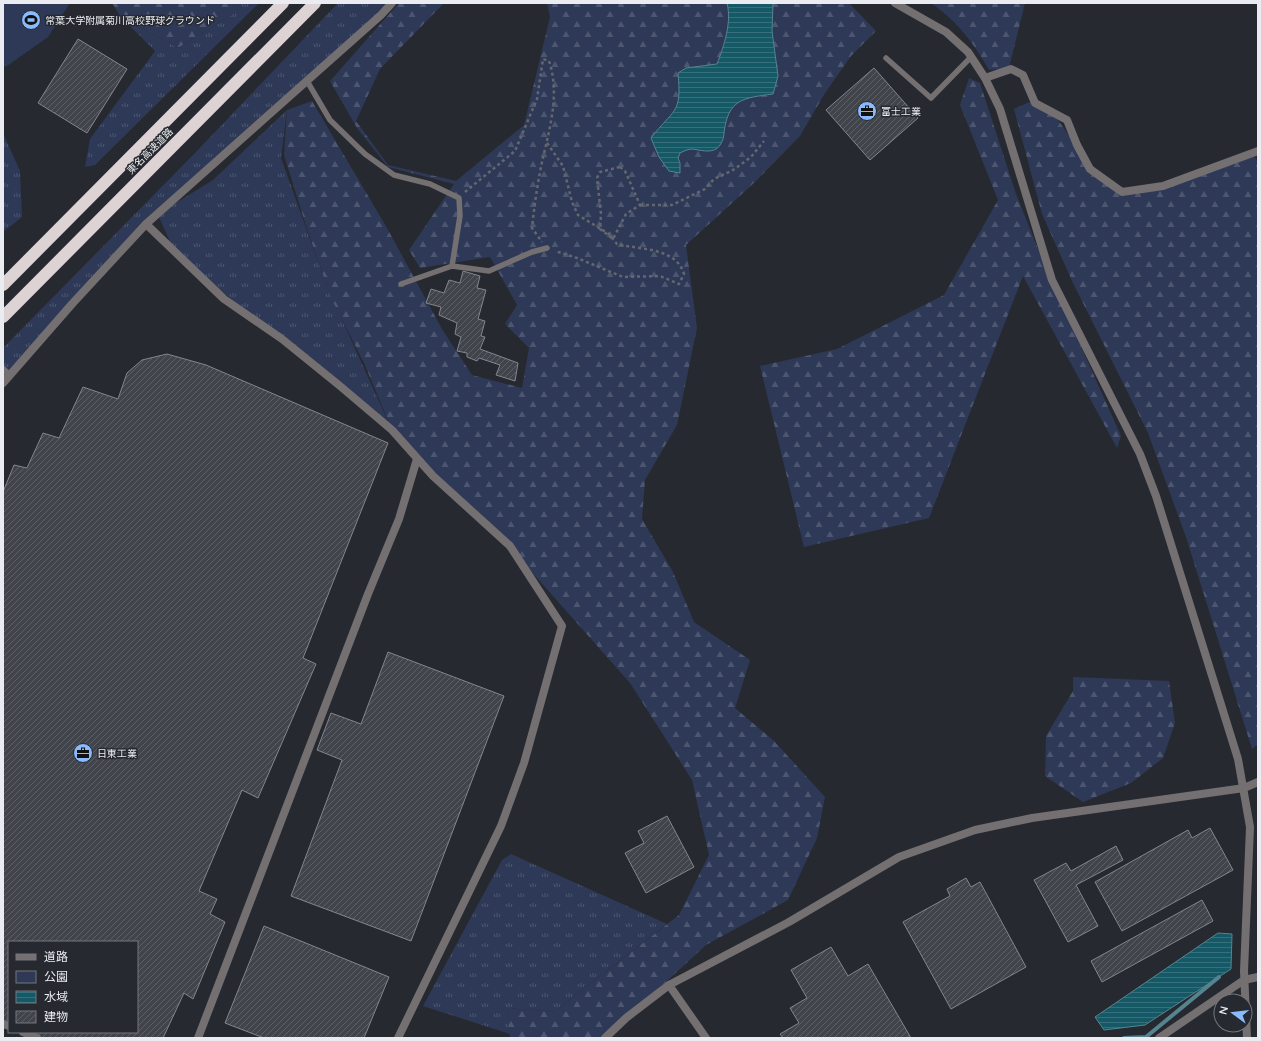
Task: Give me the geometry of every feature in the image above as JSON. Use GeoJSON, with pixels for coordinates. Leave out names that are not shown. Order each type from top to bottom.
{"type":"FeatureCollection","features":[{"type":"Feature","properties":{"kind":"highway","name":"東名高速道路"},"geometry":{"type":"LineString","coordinates":[[3,285],[283,3]]}},
{"type":"Feature","properties":{"kind":"highway","name":"東名高速道路"},"geometry":{"type":"LineString","coordinates":[[3,317],[315,3]]}},
{"type":"Feature","properties":{"kind":"street"},"geometry":{"type":"LineString","coordinates":[[3,383],[6,373],[146,224],[381,15],[392,3]]}},
{"type":"Feature","properties":{"kind":"street"},"geometry":{"type":"LineString","coordinates":[[895,3],[946,32],[971,57],[985,78],[1000,109],[1052,280],[1140,454],[1156,496],[1238,759],[1244,788],[1250,827],[1244,980],[1247,1038]]}},
{"type":"Feature","properties":{"kind":"street"},"geometry":{"type":"LineString","coordinates":[[985,78],[1011,69],[1023,75],[1035,102],[1067,120],[1080,151],[1090,169],[1122,192],[1163,186],[1258,150]]}},
{"type":"Feature","properties":{"kind":"street"},"geometry":{"type":"LineString","coordinates":[[146,224],[224,299],[282,339],[392,430],[433,476],[510,546],[562,626],[524,763],[501,826],[398,1038]]}},
{"type":"Feature","properties":{"kind":"street"},"geometry":{"type":"LineString","coordinates":[[198,1038],[368,594],[399,519],[417,459]]}},
{"type":"Feature","properties":{"kind":"street"},"geometry":{"type":"LineString","coordinates":[[605,1038],[626,1018],[669,985],[789,922],[898,857],[975,830],[1032,818],[1244,788],[1258,782]]}},
{"type":"Feature","properties":{"kind":"street"},"geometry":{"type":"LineString","coordinates":[[1159,1038],[1244,980],[1258,977]]}},
{"type":"Feature","properties":{"kind":"street"},"geometry":{"type":"LineString","coordinates":[[669,985],[706,1038]]}},
{"type":"Feature","properties":{"kind":"street"},"geometry":{"type":"LineString","coordinates":[[25,1033],[37,1038]]}},
{"type":"Feature","properties":{"kind":"lane"},"geometry":{"type":"LineString","coordinates":[[886,58],[931,98],[971,57]]}},
{"type":"Feature","properties":{"kind":"lane"},"geometry":{"type":"LineString","coordinates":[[307,81],[330,120],[365,154],[394,175],[430,184],[459,198],[460,216],[452,266]]}},
{"type":"Feature","properties":{"kind":"lane"},"geometry":{"type":"LineString","coordinates":[[401,284],[452,266],[489,271],[532,252],[546,248]]}},
{"type":"Feature","properties":{"kind":"path"},"geometry":{"type":"LineString","coordinates":[[459,198],[515,151],[537,99],[543,58],[549,62],[554,74],[554,98],[547,143],[536,191],[532,228],[546,248],[577,258],[623,277],[660,276],[679,284],[684,274],[682,267],[672,256],[661,252],[617,244],[600,228],[578,215],[572,202],[563,166],[547,143]]}},
{"type":"Feature","properties":{"kind":"path"},"geometry":{"type":"LineString","coordinates":[[613,239],[626,214],[640,205],[672,205],[705,189],[714,179],[734,170],[751,157],[764,141]]}},
{"type":"Feature","properties":{"kind":"path"},"geometry":{"type":"LineString","coordinates":[[600,228],[601,214],[597,178],[600,172],[620,166],[625,171],[640,205]]}},
{"type":"Feature","properties":{"kind":"green space","name":"常葉大学附属菊川高校野球グラウンド"},"geometry":{"type":"Polygon","coordinates":[[[3,3],[70,3],[48,37],[7,66],[3,67],[3,3]]]}},
{"type":"Feature","properties":{"kind":"green space"},"geometry":{"type":"Polygon","coordinates":[[[112,3],[241,3],[236,12],[178,48],[120,16],[112,3]]]}},
{"type":"Feature","properties":{"kind":"green space"},"geometry":{"type":"Polygon","coordinates":[[[241,3],[259,3],[95,165],[85,167],[90,139],[155,51],[120,16],[178,48],[236,12],[241,3]]]}},
{"type":"Feature","properties":{"kind":"green space"},"geometry":{"type":"Polygon","coordinates":[[[338,3],[391,3],[171,206],[213,180],[287,110],[281,158],[328,289],[392,430],[175,253],[159,217],[80,295],[9,376],[3,370],[3,348],[194,154],[338,3]]]}},
{"type":"Feature","properties":{"kind":"green space"},"geometry":{"type":"Polygon","coordinates":[[[399,3],[444,3],[380,69],[356,121],[388,165],[456,181],[524,125],[550,17],[547,3],[849,3],[876,31],[851,56],[825,93],[800,136],[755,182],[686,245],[697,328],[677,425],[645,480],[642,519],[673,572],[694,622],[750,660],[735,708],[774,741],[825,797],[817,838],[788,900],[706,945],[605,1038],[510,1038],[507,1008],[554,1012],[679,915],[709,855],[692,780],[630,683],[498,534],[417,459],[392,430],[364,363],[331,298],[307,229],[284,155],[287,110],[312,101],[387,228],[442,329],[472,375],[522,388],[529,348],[505,324],[517,305],[490,257],[420,268],[409,250],[454,184],[388,167],[357,128],[330,81],[399,3]]]}},
{"type":"Feature","properties":{"kind":"green space"},"geometry":{"type":"Polygon","coordinates":[[[931,3],[1025,3],[1009,68],[989,70],[977,50],[964,33],[941,10],[931,3]]]}},
{"type":"Feature","properties":{"kind":"green space"},"geometry":{"type":"Polygon","coordinates":[[[969,78],[980,83],[1016,194],[1044,264],[1121,436],[1117,448],[1023,276],[929,518],[804,547],[760,366],[837,349],[944,295],[998,200],[960,105],[969,78]]]}},
{"type":"Feature","properties":{"kind":"green space"},"geometry":{"type":"Polygon","coordinates":[[[1034,100],[1054,114],[1097,176],[1124,195],[1185,180],[1252,153],[1258,162],[1258,744],[1252,749],[1186,537],[1148,433],[1073,283],[1042,214],[1014,109],[1034,100]]]}},
{"type":"Feature","properties":{"kind":"green space"},"geometry":{"type":"Polygon","coordinates":[[[3,133],[20,171],[22,217],[3,232],[3,133]]]}},
{"type":"Feature","properties":{"kind":"green space"},"geometry":{"type":"Polygon","coordinates":[[[1073,677],[1169,681],[1175,723],[1163,758],[1131,783],[1083,802],[1045,776],[1046,736],[1073,691],[1073,677]]]}},
{"type":"Feature","properties":{"kind":"green space"},"geometry":{"type":"Polygon","coordinates":[[[511,854],[667,924],[554,1012],[507,1008],[510,1034],[423,1006],[502,860],[511,854]]]}},
{"type":"Feature","properties":{"kind":"water"},"geometry":{"type":"Polygon","coordinates":[[[727,3],[773,3],[772,31],[778,76],[773,94],[753,97],[739,102],[729,113],[723,139],[718,148],[710,151],[692,149],[680,153],[678,158],[680,163],[680,173],[669,171],[659,157],[651,138],[675,110],[679,97],[678,73],[686,68],[717,64],[725,42],[728,26],[729,18],[727,3]]]}},
{"type":"Feature","properties":{"kind":"water"},"geometry":{"type":"Polygon","coordinates":[[[1218,933],[1232,934],[1231,969],[1145,1025],[1104,1030],[1095,1017],[1218,933]]]}},
{"type":"Feature","properties":{"kind":"building"},"geometry":{"type":"Polygon","coordinates":[[[78,39],[127,69],[87,133],[38,103],[78,39]]]}},
{"type":"Feature","properties":{"kind":"building"},"geometry":{"type":"Polygon","coordinates":[[[874,68],[918,118],[870,160],[826,110],[874,68]]]}},
{"type":"Feature","properties":{"kind":"building"},"geometry":{"type":"Polygon","coordinates":[[[463,271],[480,276],[477,288],[486,290],[478,319],[485,321],[481,336],[485,337],[480,349],[518,363],[515,381],[496,375],[500,365],[479,358],[477,361],[467,357],[467,353],[457,351],[461,337],[455,334],[457,323],[439,315],[441,307],[426,303],[431,289],[444,293],[449,280],[460,283],[463,271]]]}},
{"type":"Feature","properties":{"kind":"building"},"geometry":{"type":"Polygon","coordinates":[[[167,354],[206,365],[388,443],[303,658],[316,664],[258,798],[242,790],[199,891],[217,899],[210,914],[225,922],[193,999],[184,993],[163,1038],[37,1038],[24,1033],[138,1033],[138,941],[8,941],[8,1027],[3,1025],[3,492],[14,465],[27,468],[43,433],[59,438],[83,387],[118,399],[127,373],[142,360],[167,354]]]}},
{"type":"Feature","properties":{"kind":"building"},"geometry":{"type":"Polygon","coordinates":[[[388,652],[504,696],[411,941],[291,896],[342,760],[317,750],[331,713],[361,724],[388,652]]]}},
{"type":"Feature","properties":{"kind":"building"},"geometry":{"type":"Polygon","coordinates":[[[667,816],[694,867],[646,893],[625,853],[644,843],[638,831],[667,816]]]}},
{"type":"Feature","properties":{"kind":"building"},"geometry":{"type":"Polygon","coordinates":[[[1210,828],[1233,870],[1122,931],[1095,882],[1188,830],[1192,838],[1210,828]]]}},
{"type":"Feature","properties":{"kind":"building"},"geometry":{"type":"Polygon","coordinates":[[[1116,846],[1123,860],[1076,885],[1098,926],[1068,942],[1034,880],[1066,863],[1071,871],[1116,846]]]}},
{"type":"Feature","properties":{"kind":"building"},"geometry":{"type":"Polygon","coordinates":[[[966,878],[971,887],[980,882],[1026,967],[951,1009],[903,922],[950,896],[947,889],[966,878]]]}},
{"type":"Feature","properties":{"kind":"building"},"geometry":{"type":"Polygon","coordinates":[[[1202,900],[1213,921],[1102,982],[1091,961],[1202,900]]]}},
{"type":"Feature","properties":{"kind":"building"},"geometry":{"type":"Polygon","coordinates":[[[264,926],[389,977],[364,1038],[264,1038],[225,1023],[264,926]]]}},
{"type":"Feature","properties":{"kind":"building"},"geometry":{"type":"Polygon","coordinates":[[[831,947],[848,976],[868,964],[911,1038],[783,1038],[780,1034],[799,1023],[790,1008],[807,998],[791,970],[831,947]]]}},
{"type":"Feature","properties":{"kind":"waterway"},"geometry":{"type":"LineString","coordinates":[[1124,1038],[1146,1037],[1219,977]]}},
{"type":"Feature","properties":{"kind":"place","name":"常葉大学附属菊川高校野球グラウンド"},"geometry":{"type":"Point","coordinates":[31,20]}},
{"type":"Feature","properties":{"kind":"place","name":"富士工業"},"geometry":{"type":"Point","coordinates":[867,111]}},
{"type":"Feature","properties":{"kind":"place","name":"日東工業"},"geometry":{"type":"Point","coordinates":[83,753]}}]}
